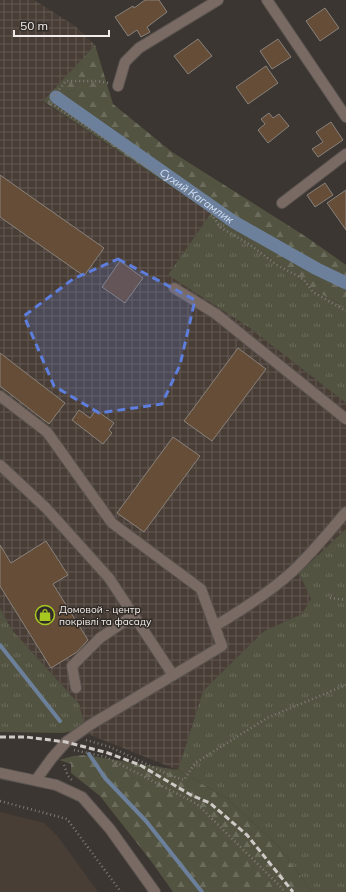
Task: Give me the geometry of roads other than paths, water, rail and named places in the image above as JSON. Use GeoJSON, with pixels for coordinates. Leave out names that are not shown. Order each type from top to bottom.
{"type":"FeatureCollection","features":[{"type":"Feature","properties":{"kind":"street"},"geometry":{"type":"LineString","coordinates":[[118,86],[125,62],[139,48],[218,0]]}},
{"type":"Feature","properties":{"kind":"street"},"geometry":{"type":"LineString","coordinates":[[267,0],[346,117]]}},
{"type":"Feature","properties":{"kind":"street"},"geometry":{"type":"LineString","coordinates":[[282,203],[346,154]]}},
{"type":"Feature","properties":{"kind":"street"},"geometry":{"type":"LineString","coordinates":[[174,288],[216,314],[346,419]]}},
{"type":"Feature","properties":{"kind":"street"},"geometry":{"type":"LineString","coordinates":[[0,396],[47,432],[112,523],[201,589],[222,646],[90,725],[66,742],[36,780]]}},
{"type":"Feature","properties":{"kind":"street"},"geometry":{"type":"LineString","coordinates":[[0,454],[9,473]]}},
{"type":"Feature","properties":{"kind":"street"},"geometry":{"type":"LineString","coordinates":[[0,465],[46,508],[109,578],[173,675]]}},
{"type":"Feature","properties":{"kind":"street"},"geometry":{"type":"LineString","coordinates":[[215,626],[250,605],[293,571],[323,540],[346,512]]}},
{"type":"Feature","properties":{"kind":"street"},"geometry":{"type":"LineString","coordinates":[[76,688],[72,666],[100,638],[134,615]]}},
{"type":"Feature","properties":{"kind":"street"},"geometry":{"type":"LineString","coordinates":[[0,773],[56,785],[82,796],[110,829],[155,892]]}},
{"type":"Feature","properties":{"kind":"waterway","name":"Сухий Кагамлик"},"geometry":{"type":"LineString","coordinates":[[56,97],[234,222],[317,269],[346,283]]}},
{"type":"Feature","properties":{"kind":"waterway"},"geometry":{"type":"LineString","coordinates":[[0,645],[60,721]]}},
{"type":"Feature","properties":{"kind":"waterway"},"geometry":{"type":"LineString","coordinates":[[89,754],[105,778],[146,821],[202,892]]}},
{"type":"Feature","properties":{"kind":"railway"},"geometry":{"type":"LineString","coordinates":[[0,737],[26,737],[66,742],[108,753],[140,765],[191,795],[210,803],[247,835],[293,892]]}},
{"type":"Feature","properties":{"kind":"place","name":"Домовой - центр покрівлі та фасаду"},"geometry":{"type":"Point","coordinates":[45,615]}}]}
